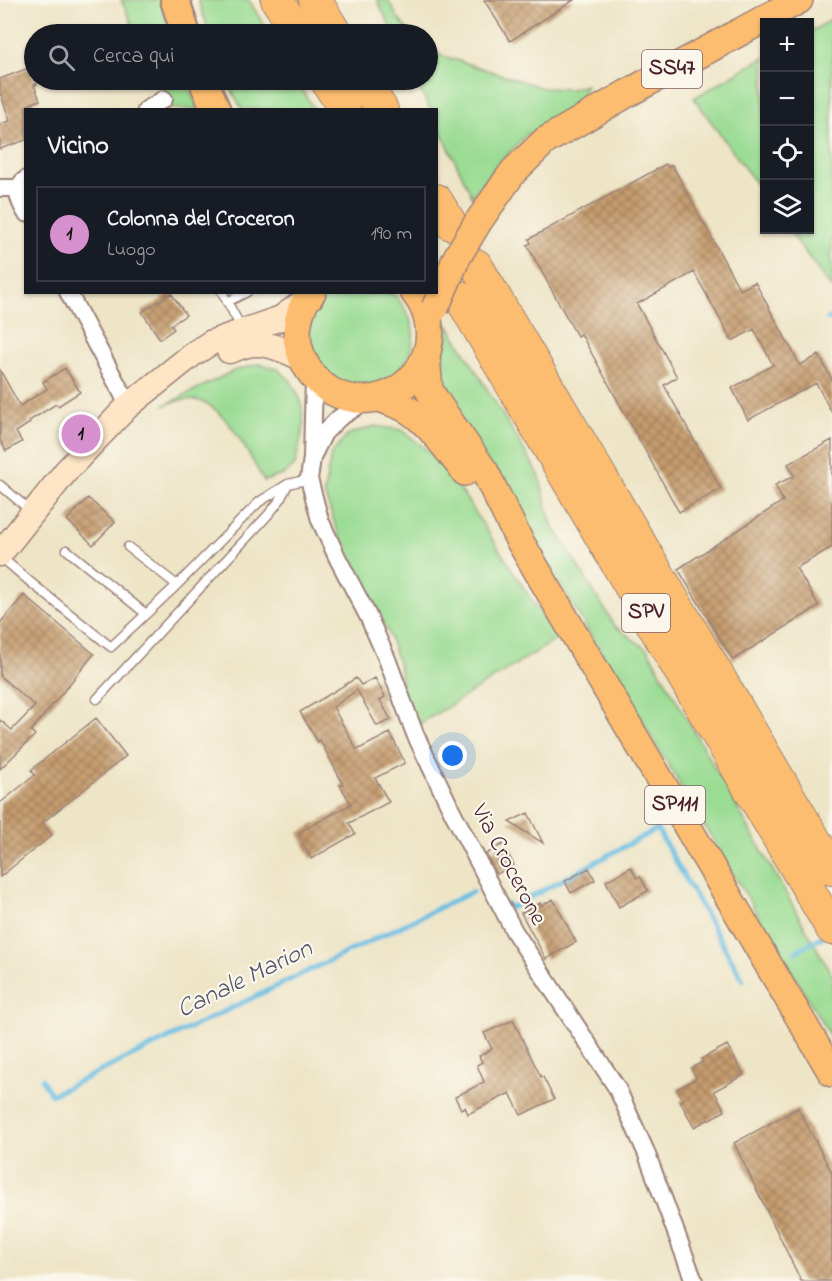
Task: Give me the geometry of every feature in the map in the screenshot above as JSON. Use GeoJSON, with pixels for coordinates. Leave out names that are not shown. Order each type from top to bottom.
{"type":"FeatureCollection","features":[{"type":"Feature","properties":{"kind":"highway"},"geometry":{"type":"LineString","coordinates":[[176,0],[183,24]]}},
{"type":"Feature","properties":{"kind":"highway"},"geometry":{"type":"LineString","coordinates":[[277,0],[293,24]]}},
{"type":"Feature","properties":{"kind":"highway"},"geometry":{"type":"LineString","coordinates":[[315,0],[330,24]]}},
{"type":"Feature","properties":{"kind":"highway"},"geometry":{"type":"LineString","coordinates":[[206,90],[215,108]]}},
{"type":"Feature","properties":{"kind":"highway"},"geometry":{"type":"LineString","coordinates":[[332,90],[344,108]]}},
{"type":"Feature","properties":{"kind":"highway"},"geometry":{"type":"LineString","coordinates":[[370,90],[381,108]]}},
{"type":"Feature","properties":{"kind":"highway","name":"SPV"},"geometry":{"type":"LineString","coordinates":[[456,264],[832,869]]}},
{"type":"Feature","properties":{"kind":"highway","name":"SPV"},"geometry":{"type":"LineString","coordinates":[[434,305],[832,929]]}},
{"type":"Feature","properties":{"kind":"main road","name":"SS47"},"geometry":{"type":"LineString","coordinates":[[373,399],[399,389],[416,375],[426,356],[434,305],[456,264],[455,215],[513,172],[545,141],[799,0]]}},
{"type":"Feature","properties":{"kind":"main road"},"geometry":{"type":"LineString","coordinates":[[0,555],[67,470],[127,407],[193,354],[212,342],[281,318],[309,295]]}},
{"type":"Feature","properties":{"kind":"main road"},"geometry":{"type":"LineString","coordinates":[[308,368],[298,344],[297,329],[300,314],[309,295]]}},
{"type":"Feature","properties":{"kind":"main road"},"geometry":{"type":"LineString","coordinates":[[163,379],[246,345],[267,345],[308,368],[326,388],[338,395],[353,399],[373,399]]}},
{"type":"Feature","properties":{"kind":"main road","name":"SP111"},"geometry":{"type":"LineString","coordinates":[[426,356],[429,390],[485,472],[518,538],[832,1073]]}},
{"type":"Feature","properties":{"kind":"main road","name":"SP111"},"geometry":{"type":"LineString","coordinates":[[373,399],[406,409],[427,426],[518,538]]}},
{"type":"Feature","properties":{"kind":"street"},"geometry":{"type":"LineString","coordinates":[[0,188],[22,183],[19,200],[24,209]]}},
{"type":"Feature","properties":{"kind":"street"},"geometry":{"type":"LineString","coordinates":[[69,294],[123,395],[127,407]]}},
{"type":"Feature","properties":{"kind":"street","name":"Via Crocerone"},"geometry":{"type":"LineString","coordinates":[[308,368],[312,458],[309,479],[320,520],[368,616],[415,734],[514,932],[617,1088],[646,1152],[694,1281]]}},
{"type":"Feature","properties":{"kind":"street","name":"Via Crocerone"},"geometry":{"type":"LineString","coordinates":[[312,458],[324,433],[339,418],[373,399]]}},
{"type":"Feature","properties":{"kind":"lane"},"geometry":{"type":"LineString","coordinates":[[223,294],[243,331]]}},
{"type":"Feature","properties":{"kind":"lane"},"geometry":{"type":"LineString","coordinates":[[227,302],[243,294]]}},
{"type":"Feature","properties":{"kind":"lane"},"geometry":{"type":"LineString","coordinates":[[0,555],[28,581],[111,647],[177,585],[259,502],[288,484],[309,479]]}},
{"type":"Feature","properties":{"kind":"lane"},"geometry":{"type":"LineString","coordinates":[[97,699],[268,515],[280,500],[288,484]]}},
{"type":"Feature","properties":{"kind":"lane"},"geometry":{"type":"LineString","coordinates":[[0,485],[32,513]]}},
{"type":"Feature","properties":{"kind":"lane"},"geometry":{"type":"LineString","coordinates":[[128,547],[177,585]]}},
{"type":"Feature","properties":{"kind":"lane"},"geometry":{"type":"LineString","coordinates":[[67,550],[146,614]]}},
{"type":"Feature","properties":{"kind":"green space"},"geometry":{"type":"Polygon","coordinates":[[[121,0],[161,0],[167,24],[132,24],[121,0]]]}},
{"type":"Feature","properties":{"kind":"green space"},"geometry":{"type":"Polygon","coordinates":[[[198,0],[249,0],[263,24],[206,24],[198,0]]]}},
{"type":"Feature","properties":{"kind":"green space"},"geometry":{"type":"Polygon","coordinates":[[[377,0],[388,0],[403,24],[389,24],[377,0]]]}},
{"type":"Feature","properties":{"kind":"green space"},"geometry":{"type":"Polygon","coordinates":[[[832,19],[832,289],[792,234],[814,234],[814,30],[832,19]]]}},
{"type":"Feature","properties":{"kind":"green space"},"geometry":{"type":"Polygon","coordinates":[[[438,54],[543,88],[571,89],[586,85],[579,103],[526,135],[497,165],[472,196],[438,125],[438,108],[429,108],[420,90],[438,90],[438,54]]]}},
{"type":"Feature","properties":{"kind":"green space"},"geometry":{"type":"Polygon","coordinates":[[[760,59],[760,189],[694,98],[760,59]]]}},
{"type":"Feature","properties":{"kind":"green space"},"geometry":{"type":"Polygon","coordinates":[[[163,90],[189,90],[198,108],[172,108],[163,90]]]}},
{"type":"Feature","properties":{"kind":"green space"},"geometry":{"type":"Polygon","coordinates":[[[232,90],[302,90],[313,108],[241,108],[232,90]]]}},
{"type":"Feature","properties":{"kind":"green space"},"geometry":{"type":"Polygon","coordinates":[[[327,294],[393,294],[405,308],[413,333],[412,347],[398,371],[387,379],[360,386],[342,383],[324,372],[308,338],[309,323],[319,303],[327,294]]]}},
{"type":"Feature","properties":{"kind":"green space"},"geometry":{"type":"Polygon","coordinates":[[[449,326],[539,475],[551,523],[615,626],[648,650],[832,975],[832,1039],[441,387],[443,354],[449,326]]]}},
{"type":"Feature","properties":{"kind":"green space"},"geometry":{"type":"Polygon","coordinates":[[[259,364],[278,369],[291,381],[301,401],[304,425],[295,465],[285,474],[264,481],[236,433],[217,411],[195,400],[179,401],[163,406],[233,371],[259,364]]]}},
{"type":"Feature","properties":{"kind":"green space"},"geometry":{"type":"Polygon","coordinates":[[[375,426],[402,430],[427,450],[458,486],[557,639],[415,727],[402,695],[400,669],[388,632],[345,552],[324,493],[331,454],[349,434],[375,426]]]}},
{"type":"Feature","properties":{"kind":"building"},"geometry":{"type":"Polygon","coordinates":[[[484,0],[574,0],[510,41],[484,0]]]}},
{"type":"Feature","properties":{"kind":"building"},"geometry":{"type":"Polygon","coordinates":[[[24,70],[24,90],[36,90],[40,100],[24,108],[24,141],[0,149],[0,124],[10,121],[0,92],[0,79],[24,70]]]}},
{"type":"Feature","properties":{"kind":"building"},"geometry":{"type":"Polygon","coordinates":[[[666,164],[668,167],[672,165],[740,290],[755,282],[800,365],[819,355],[832,380],[832,413],[816,383],[748,420],[732,388],[773,365],[754,329],[732,341],[694,272],[637,304],[677,377],[664,385],[721,489],[679,512],[581,334],[577,336],[527,245],[531,243],[529,239],[666,164]]]}},
{"type":"Feature","properties":{"kind":"building"},"geometry":{"type":"Polygon","coordinates":[[[172,294],[186,315],[171,325],[174,329],[160,339],[142,312],[172,294]]]}},
{"type":"Feature","properties":{"kind":"building"},"geometry":{"type":"Polygon","coordinates":[[[65,368],[80,392],[29,421],[30,423],[16,432],[22,442],[6,451],[0,440],[0,370],[20,406],[47,389],[43,382],[65,368]]]}},
{"type":"Feature","properties":{"kind":"building"},"geometry":{"type":"Polygon","coordinates":[[[832,440],[832,547],[796,568],[819,606],[733,660],[678,569],[783,501],[775,485],[794,476],[788,464],[832,440]]]}},
{"type":"Feature","properties":{"kind":"building"},"geometry":{"type":"Polygon","coordinates":[[[88,498],[115,522],[93,545],[67,520],[88,498]]]}},
{"type":"Feature","properties":{"kind":"building"},"geometry":{"type":"Polygon","coordinates":[[[24,595],[94,654],[31,731],[35,735],[0,769],[0,720],[12,730],[35,706],[0,676],[0,623],[24,595]]]}},
{"type":"Feature","properties":{"kind":"building"},"geometry":{"type":"Polygon","coordinates":[[[356,678],[361,685],[375,678],[385,697],[380,700],[391,720],[377,726],[357,690],[333,707],[357,750],[390,733],[405,763],[375,778],[389,802],[349,823],[355,834],[311,859],[298,833],[351,804],[320,740],[318,742],[300,712],[356,678]]]}},
{"type":"Feature","properties":{"kind":"building"},"geometry":{"type":"Polygon","coordinates":[[[96,718],[126,756],[42,823],[52,835],[0,877],[0,803],[35,775],[31,770],[96,718]]]}},
{"type":"Feature","properties":{"kind":"building"},"geometry":{"type":"Polygon","coordinates":[[[528,813],[543,843],[509,822],[528,813]]]}},
{"type":"Feature","properties":{"kind":"building"},"geometry":{"type":"Polygon","coordinates":[[[503,844],[514,865],[497,874],[486,854],[503,844]]]}},
{"type":"Feature","properties":{"kind":"building"},"geometry":{"type":"Polygon","coordinates":[[[631,867],[637,878],[640,876],[648,891],[619,907],[606,881],[631,867]]]}},
{"type":"Feature","properties":{"kind":"building"},"geometry":{"type":"Polygon","coordinates":[[[589,868],[595,880],[571,893],[565,881],[589,868]]]}},
{"type":"Feature","properties":{"kind":"building"},"geometry":{"type":"Polygon","coordinates":[[[553,899],[576,942],[546,959],[521,913],[553,899]]]}},
{"type":"Feature","properties":{"kind":"building"},"geometry":{"type":"Polygon","coordinates":[[[513,1020],[554,1099],[521,1115],[510,1093],[468,1114],[465,1107],[461,1109],[455,1097],[484,1082],[477,1065],[482,1062],[479,1056],[492,1049],[484,1033],[513,1020]]]}},
{"type":"Feature","properties":{"kind":"building"},"geometry":{"type":"Polygon","coordinates":[[[727,1045],[744,1075],[714,1091],[725,1111],[694,1127],[680,1101],[683,1100],[677,1089],[697,1078],[691,1068],[703,1062],[701,1059],[727,1045]]]}},
{"type":"Feature","properties":{"kind":"building"},"geometry":{"type":"Polygon","coordinates":[[[798,1108],[832,1173],[832,1281],[801,1281],[734,1143],[798,1108]]]}},
{"type":"Feature","properties":{"kind":"waterway","name":"Canale Marion"},"geometry":{"type":"LineString","coordinates":[[828,319],[832,317]]}},
{"type":"Feature","properties":{"kind":"waterway","name":"Canale Marion"},"geometry":{"type":"LineString","coordinates":[[507,904],[510,908],[657,829],[743,980]]}},
{"type":"Feature","properties":{"kind":"waterway","name":"Canale Marion"},"geometry":{"type":"LineString","coordinates":[[42,1079],[51,1095],[472,892]]}},
{"type":"Feature","properties":{"kind":"waterway","name":"Canale Marion"},"geometry":{"type":"LineString","coordinates":[[795,952],[825,935]]}},
{"type":"Feature","properties":{"kind":"place","name":"Colonna del Croceron"},"geometry":{"type":"Point","coordinates":[81,434]}}]}
